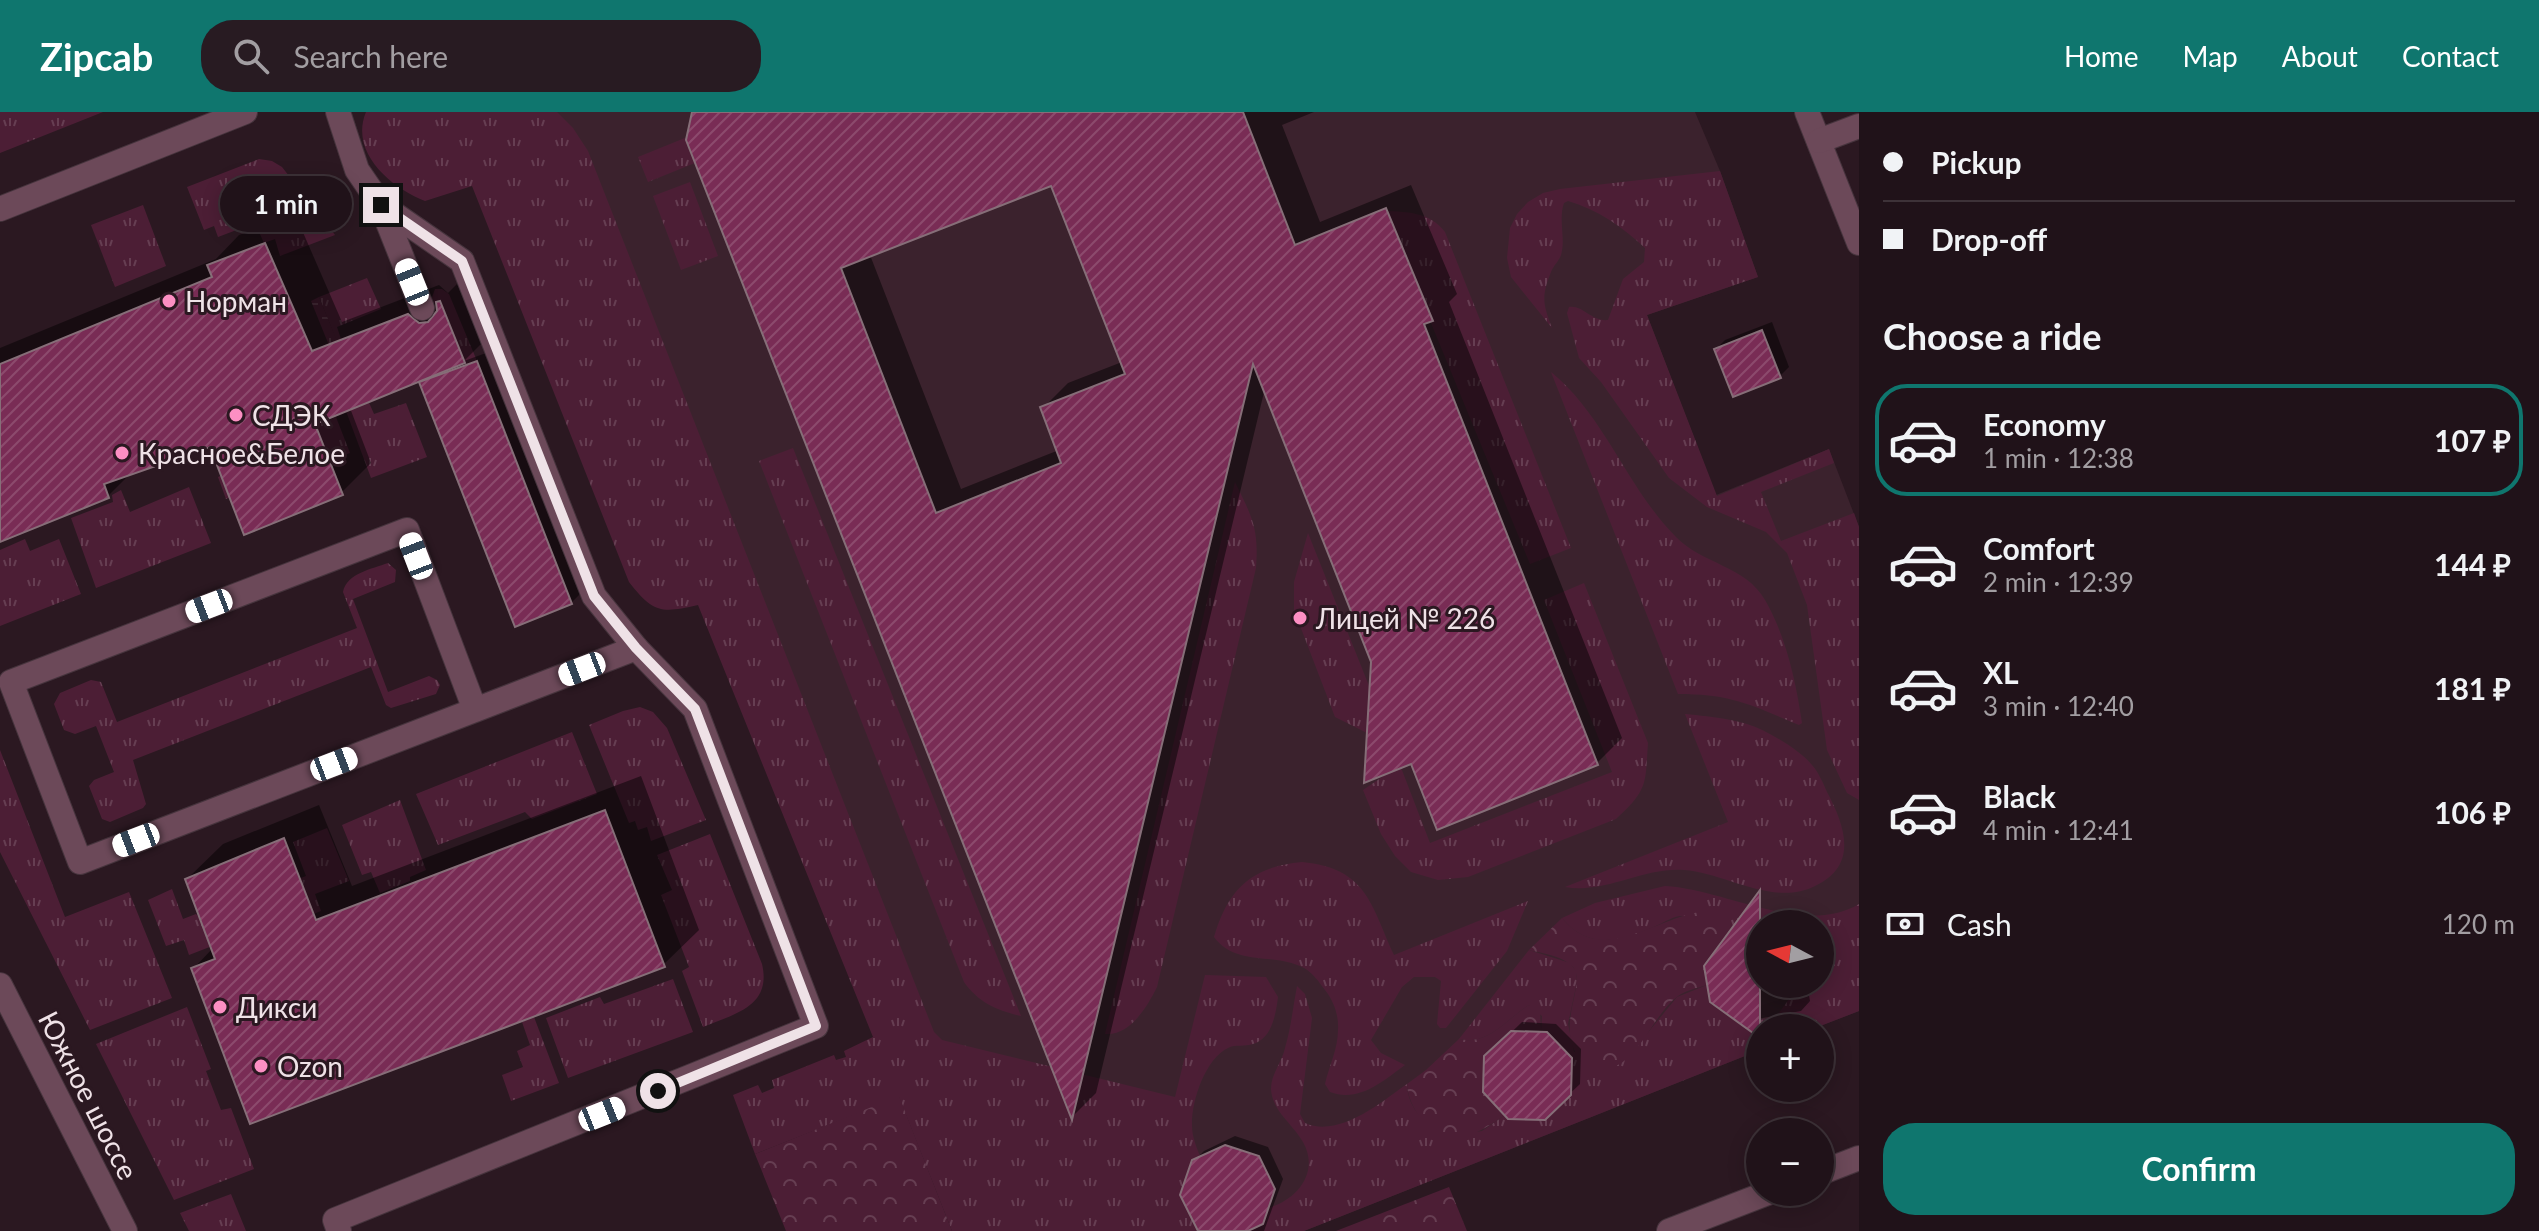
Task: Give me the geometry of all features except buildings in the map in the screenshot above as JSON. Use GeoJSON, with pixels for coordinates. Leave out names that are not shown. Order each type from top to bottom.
{"type":"FeatureCollection","features":[{"type":"Feature","properties":{"kind":"street"},"geometry":{"type":"LineString","coordinates":[[0,209],[245,112]]}},
{"type":"Feature","properties":{"kind":"street"},"geometry":{"type":"LineString","coordinates":[[338,112],[357,170],[381,205],[422,308]]}},
{"type":"Feature","properties":{"kind":"street"},"geometry":{"type":"LineString","coordinates":[[1807,112],[1859,243]]}},
{"type":"Feature","properties":{"kind":"street"},"geometry":{"type":"LineString","coordinates":[[1819,141],[1859,126]]}},
{"type":"Feature","properties":{"kind":"street"},"geometry":{"type":"LineString","coordinates":[[339,1231],[335,1220],[816,1026],[695,709],[636,648],[594,596],[462,261],[381,205]]}},
{"type":"Feature","properties":{"kind":"street"},"geometry":{"type":"LineString","coordinates":[[475,710],[407,530],[11,682],[80,862],[475,710],[636,648]]}},
{"type":"Feature","properties":{"kind":"street","name":"Южное шоссе"},"geometry":{"type":"LineString","coordinates":[[0,985],[125,1231]]}},
{"type":"Feature","properties":{"kind":"street"},"geometry":{"type":"LineString","coordinates":[[1834,1168],[1859,1158]]}},
{"type":"Feature","properties":{"kind":"street"},"geometry":{"type":"LineString","coordinates":[[1669,1231],[1746,1201]]}},
{"type":"Feature","properties":{"kind":"shaded area","name":"Лицей № 226"},"geometry":{"type":"Polygon","coordinates":[[[542,112],[1695,112],[1758,277],[1647,315],[1716,495],[1829,449],[1859,527],[1859,1011],[1834,1021],[1834,1014],[1746,1014],[1746,1056],[1304,1231],[959,1231],[542,112]]]}},
{"type":"Feature","properties":{"kind":"green space"},"geometry":{"type":"Polygon","coordinates":[[[0,112],[103,112],[0,153],[0,112]]]}},
{"type":"Feature","properties":{"kind":"green space"},"geometry":{"type":"Polygon","coordinates":[[[366,112],[557,112],[573,128],[588,151],[934,1032],[942,1040],[1175,1097],[1205,975],[1266,977],[1278,997],[1269,1031],[1259,1041],[1231,1047],[1220,1054],[1206,1071],[1194,1105],[1192,1130],[1200,1156],[1192,1161],[1180,1195],[1196,1228],[1205,1231],[952,1231],[899,1097],[755,1154],[733,1095],[758,1085],[762,1093],[774,1088],[772,1080],[834,1055],[836,1060],[846,1057],[844,1051],[873,1037],[698,605],[667,610],[659,608],[645,600],[629,582],[472,186],[425,201],[399,187],[368,155],[362,127],[366,112]]]}},
{"type":"Feature","properties":{"kind":"green space"},"geometry":{"type":"Polygon","coordinates":[[[749,112],[774,131],[648,182],[638,157],[749,112]]]}},
{"type":"Feature","properties":{"kind":"green space"},"geometry":{"type":"Polygon","coordinates":[[[259,159],[282,167],[335,235],[280,256],[275,239],[264,243],[255,223],[218,237],[214,226],[204,230],[187,187],[259,159]]]}},
{"type":"Feature","properties":{"kind":"green space"},"geometry":{"type":"Polygon","coordinates":[[[1720,171],[1758,277],[1647,315],[1717,496],[1829,449],[1834,463],[1761,492],[1781,541],[1854,513],[1859,527],[1859,800],[1847,793],[1827,750],[1807,605],[1787,553],[1766,532],[1707,507],[1669,478],[1601,382],[1579,358],[1567,313],[1569,307],[1579,308],[1597,319],[1608,320],[1623,279],[1644,262],[1645,248],[1610,220],[1568,201],[1562,209],[1561,255],[1552,270],[1545,294],[1545,306],[1552,328],[1511,277],[1507,258],[1510,228],[1528,202],[1543,193],[1720,171]]]}},
{"type":"Feature","properties":{"kind":"green space"},"geometry":{"type":"Polygon","coordinates":[[[690,182],[718,256],[681,270],[653,196],[690,182]]]}},
{"type":"Feature","properties":{"kind":"green space"},"geometry":{"type":"Polygon","coordinates":[[[143,205],[166,266],[115,287],[91,225],[143,205]]]}},
{"type":"Feature","properties":{"kind":"green space"},"geometry":{"type":"Polygon","coordinates":[[[1385,211],[1425,217],[1445,232],[1571,548],[1530,564],[1385,211]]]}},
{"type":"Feature","properties":{"kind":"green space"},"geometry":{"type":"Polygon","coordinates":[[[367,278],[381,309],[337,327],[342,342],[338,344],[319,297],[367,278]]]}},
{"type":"Feature","properties":{"kind":"green space"},"geometry":{"type":"Polygon","coordinates":[[[435,289],[449,294],[477,361],[466,365],[441,301],[432,304],[435,289]]]}},
{"type":"Feature","properties":{"kind":"green space"},"geometry":{"type":"Polygon","coordinates":[[[319,297],[338,343],[345,385],[311,301],[319,297]]]}},
{"type":"Feature","properties":{"kind":"green space"},"geometry":{"type":"Polygon","coordinates":[[[1551,372],[1586,409],[1643,497],[1676,537],[1747,580],[1765,600],[1789,660],[1802,723],[1799,725],[1754,706],[1727,699],[1678,694],[1551,372]]]}},
{"type":"Feature","properties":{"kind":"green space"},"geometry":{"type":"Polygon","coordinates":[[[360,382],[374,414],[406,403],[427,457],[371,478],[346,411],[360,382]]]}},
{"type":"Feature","properties":{"kind":"green space"},"geometry":{"type":"Polygon","coordinates":[[[336,417],[350,453],[226,499],[218,477],[280,451],[277,440],[336,417]]]}},
{"type":"Feature","properties":{"kind":"green space"},"geometry":{"type":"Polygon","coordinates":[[[793,448],[1021,1016],[989,1005],[964,982],[759,461],[793,448]]]}},
{"type":"Feature","properties":{"kind":"green space"},"geometry":{"type":"Polygon","coordinates":[[[1235,482],[1253,523],[1256,568],[1157,987],[1137,1019],[1122,1030],[1105,1034],[1235,482]]]}},
{"type":"Feature","properties":{"kind":"green space"},"geometry":{"type":"Polygon","coordinates":[[[189,487],[211,543],[96,588],[71,518],[113,502],[112,495],[121,490],[130,512],[189,487]]]}},
{"type":"Feature","properties":{"kind":"green space"},"geometry":{"type":"Polygon","coordinates":[[[1308,533],[1393,746],[1335,717],[1294,610],[1294,582],[1308,533]]]}},
{"type":"Feature","properties":{"kind":"green space"},"geometry":{"type":"Polygon","coordinates":[[[25,539],[30,551],[59,539],[81,594],[0,626],[0,550],[25,539]]]}},
{"type":"Feature","properties":{"kind":"green space"},"geometry":{"type":"Polygon","coordinates":[[[388,563],[396,570],[395,582],[353,599],[388,692],[429,676],[440,685],[436,694],[391,708],[386,705],[371,667],[133,760],[146,804],[110,822],[102,819],[89,786],[94,780],[114,772],[96,726],[75,734],[64,730],[54,704],[60,693],[91,680],[101,682],[117,722],[357,628],[343,592],[345,586],[361,573],[388,563]]]}},
{"type":"Feature","properties":{"kind":"green space"},"geometry":{"type":"Polygon","coordinates":[[[1584,583],[1648,743],[1645,777],[1640,792],[1616,819],[1468,877],[1438,880],[1411,872],[1395,856],[1381,834],[1363,790],[1400,765],[1430,843],[1612,772],[1544,600],[1584,583]]]}},
{"type":"Feature","properties":{"kind":"green space"},"geometry":{"type":"Polygon","coordinates":[[[640,707],[653,712],[667,728],[706,820],[651,841],[647,827],[638,830],[635,821],[629,823],[589,725],[640,707]]]}},
{"type":"Feature","properties":{"kind":"green space"},"geometry":{"type":"Polygon","coordinates":[[[1685,714],[1728,719],[1758,728],[1792,747],[1812,765],[1821,778],[1843,831],[1843,856],[1829,877],[1815,886],[1783,893],[1684,870],[1654,872],[1595,887],[1565,887],[1728,822],[1685,714]]]}},
{"type":"Feature","properties":{"kind":"green space"},"geometry":{"type":"Polygon","coordinates":[[[572,732],[597,794],[532,819],[525,812],[438,845],[416,794],[572,732]]]}},
{"type":"Feature","properties":{"kind":"green space"},"geometry":{"type":"Polygon","coordinates":[[[0,750],[65,917],[129,892],[172,998],[90,1030],[0,852],[0,750]]]}},
{"type":"Feature","properties":{"kind":"green space"},"geometry":{"type":"Polygon","coordinates":[[[400,800],[426,870],[410,877],[410,881],[380,893],[371,872],[362,875],[342,825],[400,800]]]}},
{"type":"Feature","properties":{"kind":"green space"},"geometry":{"type":"Polygon","coordinates":[[[327,828],[349,881],[315,894],[321,911],[280,927],[256,929],[189,955],[184,940],[166,946],[148,900],[172,889],[183,919],[196,914],[199,917],[306,876],[293,842],[327,828]]]}},
{"type":"Feature","properties":{"kind":"green space"},"geometry":{"type":"Polygon","coordinates":[[[710,834],[762,964],[764,979],[756,999],[748,1007],[703,1027],[682,971],[689,967],[661,895],[672,890],[657,855],[710,834]]]}},
{"type":"Feature","properties":{"kind":"green space"},"geometry":{"type":"Polygon","coordinates":[[[1302,862],[1341,872],[1354,881],[1372,905],[1394,955],[1528,901],[1507,951],[1446,1028],[1440,1028],[1437,1024],[1441,981],[1435,977],[1414,977],[1402,987],[1371,1040],[1381,1053],[1405,1065],[1361,1093],[1341,1095],[1330,1092],[1325,1084],[1337,1044],[1338,1019],[1331,999],[1313,975],[1292,963],[1233,952],[1214,937],[1226,906],[1244,883],[1269,869],[1302,862]]]}},
{"type":"Feature","properties":{"kind":"green space"},"geometry":{"type":"Polygon","coordinates":[[[1665,886],[1772,910],[1746,910],[1746,931],[1741,933],[1681,916],[1632,935],[1607,940],[1584,936],[1562,918],[1595,903],[1665,886]]]}},
{"type":"Feature","properties":{"kind":"green space"},"geometry":{"type":"Polygon","coordinates":[[[1859,904],[1859,1011],[1834,1021],[1834,1014],[1778,1014],[1790,998],[1834,998],[1834,913],[1859,904]]]}},
{"type":"Feature","properties":{"kind":"green space"},"geometry":{"type":"Polygon","coordinates":[[[1699,912],[1722,918],[1741,933],[1725,936],[1704,966],[1707,985],[1678,996],[1630,1056],[1619,1064],[1606,1069],[1590,1069],[1577,1055],[1571,1040],[1576,973],[1562,959],[1529,950],[1562,918],[1577,932],[1593,938],[1610,939],[1699,912]]]}},
{"type":"Feature","properties":{"kind":"green space"},"geometry":{"type":"Polygon","coordinates":[[[1529,950],[1570,963],[1576,971],[1577,982],[1568,1024],[1574,1052],[1628,1057],[1677,997],[1707,985],[1710,1003],[1740,1024],[1746,1023],[1746,1056],[1304,1231],[1248,1231],[1263,1224],[1268,1208],[1296,1192],[1303,1183],[1309,1164],[1303,1142],[1279,1111],[1271,1089],[1284,1053],[1297,986],[1305,994],[1312,1018],[1300,1114],[1305,1123],[1318,1126],[1331,1126],[1359,1116],[1407,1084],[1411,1102],[1420,1116],[1449,1136],[1482,1131],[1505,1115],[1545,1120],[1571,1095],[1572,1058],[1547,1032],[1541,1032],[1542,1016],[1529,1005],[1488,1035],[1479,1039],[1459,1039],[1529,950]]]}},
{"type":"Feature","properties":{"kind":"green space"},"geometry":{"type":"Polygon","coordinates":[[[673,979],[693,1032],[568,1078],[546,1018],[600,997],[604,1004],[673,979]]]}},
{"type":"Feature","properties":{"kind":"green space"},"geometry":{"type":"Polygon","coordinates":[[[1529,1005],[1540,1009],[1541,1032],[1511,1031],[1484,1056],[1483,1092],[1505,1115],[1466,1136],[1449,1137],[1431,1128],[1412,1103],[1407,1084],[1459,1039],[1479,1039],[1488,1035],[1529,1005]]]}},
{"type":"Feature","properties":{"kind":"green space"},"geometry":{"type":"Polygon","coordinates":[[[187,1007],[211,1069],[206,1071],[221,1110],[231,1108],[254,1169],[174,1200],[96,1044],[187,1007]]]}},
{"type":"Feature","properties":{"kind":"green space"},"geometry":{"type":"Polygon","coordinates":[[[534,1017],[559,1083],[511,1101],[502,1075],[523,1067],[517,1051],[530,1045],[522,1022],[534,1017]]]}},
{"type":"Feature","properties":{"kind":"green space"},"geometry":{"type":"Polygon","coordinates":[[[899,1096],[952,1231],[786,1231],[755,1154],[899,1096]]]}},
{"type":"Feature","properties":{"kind":"green space"},"geometry":{"type":"Polygon","coordinates":[[[1449,1187],[1467,1231],[1336,1231],[1449,1187]]]}},
{"type":"Feature","properties":{"kind":"green space"},"geometry":{"type":"Polygon","coordinates":[[[231,1194],[246,1231],[189,1231],[180,1213],[231,1194]]]}},
{"type":"Feature","properties":{"kind":"place","name":"Норман"},"geometry":{"type":"Point","coordinates":[169,301]}},
{"type":"Feature","properties":{"kind":"place","name":"СДЭК"},"geometry":{"type":"Point","coordinates":[236,415]}},
{"type":"Feature","properties":{"kind":"place","name":"Красное&Белое"},"geometry":{"type":"Point","coordinates":[122,453]}},
{"type":"Feature","properties":{"kind":"place","name":"Лицей № 226"},"geometry":{"type":"Point","coordinates":[1300,618]}},
{"type":"Feature","properties":{"kind":"place","name":"Дикси"},"geometry":{"type":"Point","coordinates":[220,1007]}},
{"type":"Feature","properties":{"kind":"place","name":"Ozon"},"geometry":{"type":"Point","coordinates":[261,1066]}},
{"type":"Feature","properties":{"kind":"route"},"geometry":{"type":"LineString","coordinates":[[381,205],[462,261],[594,596],[636,648],[695,709],[816,1026],[658,1091]]}}]}
